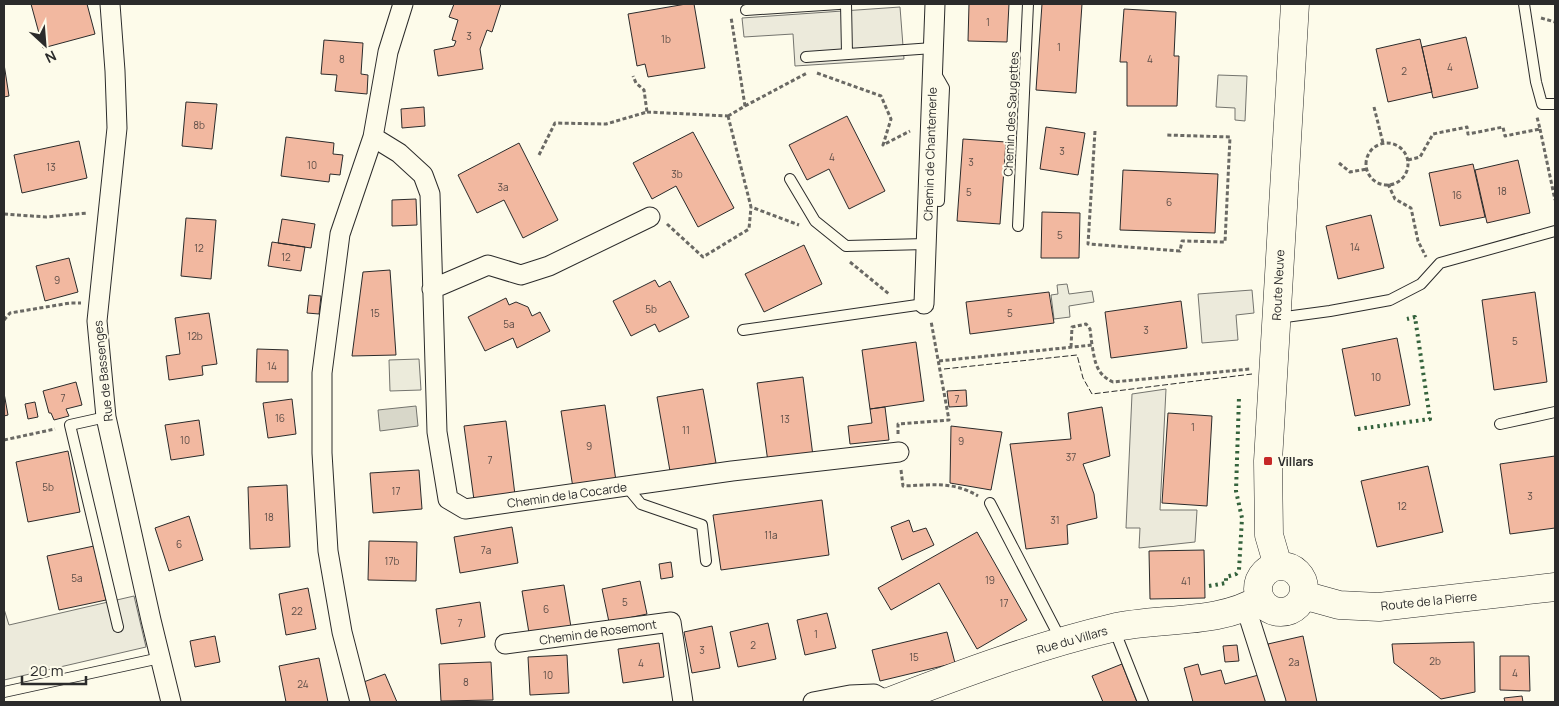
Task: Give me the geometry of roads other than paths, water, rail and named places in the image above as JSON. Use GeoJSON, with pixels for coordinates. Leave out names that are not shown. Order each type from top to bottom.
{"type":"FeatureCollection","features":[{"type":"Feature","properties":{"kind":"main road","name":"Route Neuve"},"geometry":{"type":"LineString","coordinates":[[1278,566],[1269,535],[1268,495],[1276,318],[1295,4]]}},
{"type":"Feature","properties":{"kind":"main road"},"geometry":{"type":"LineString","coordinates":[[1278,566],[1292,568],[1299,573],[1304,587],[1303,595],[1294,608],[1280,612],[1254,604],[1260,578],[1270,568],[1278,566]]}},
{"type":"Feature","properties":{"kind":"main road","name":"Route de la Pierre"},"geometry":{"type":"LineString","coordinates":[[1303,595],[1339,606],[1378,607],[1555,587]]}},
{"type":"Feature","properties":{"kind":"main road","name":"Rue du Villars"},"geometry":{"type":"LineString","coordinates":[[889,702],[1062,642],[1114,627],[1226,614],[1254,604]]}},
{"type":"Feature","properties":{"kind":"street","name":"Rue de Bassenges"},"geometry":{"type":"LineString","coordinates":[[110,4],[117,128],[97,321],[106,417],[160,658],[172,702]]}},
{"type":"Feature","properties":{"kind":"street"},"geometry":{"type":"LineString","coordinates":[[360,702],[342,632],[328,550],[322,453],[322,373],[340,234],[373,137],[388,52],[403,4]]}},
{"type":"Feature","properties":{"kind":"street","name":"Chemin de Chantemerle"},"geometry":{"type":"LineString","coordinates":[[924,304],[935,4]]}},
{"type":"Feature","properties":{"kind":"street","name":"Chemin de la Cocarde"},"geometry":{"type":"LineString","coordinates":[[373,137],[398,153],[422,175],[430,194],[436,432],[448,500],[465,509],[732,471],[899,452]]}},
{"type":"Feature","properties":{"kind":"street"},"geometry":{"type":"LineString","coordinates":[[432,289],[488,265],[521,275],[549,266],[650,217]]}},
{"type":"Feature","properties":{"kind":"street"},"geometry":{"type":"LineString","coordinates":[[1254,604],[1276,702]]}},
{"type":"Feature","properties":{"kind":"street","name":"Chemin de Rosemont"},"geometry":{"type":"LineString","coordinates":[[505,644],[671,622],[683,702]]}},
{"type":"Feature","properties":{"kind":"street"},"geometry":{"type":"LineString","coordinates":[[813,702],[850,695],[874,694],[889,702]]}},
{"type":"Feature","properties":{"kind":"lane"},"geometry":{"type":"LineString","coordinates":[[746,10],[845,4],[848,53]]}},
{"type":"Feature","properties":{"kind":"lane","name":"Chemin des Saugettes"},"geometry":{"type":"LineString","coordinates":[[1018,226],[1028,4]]}},
{"type":"Feature","properties":{"kind":"lane"},"geometry":{"type":"LineString","coordinates":[[1524,4],[1536,82],[1542,104],[1555,104]]}},
{"type":"Feature","properties":{"kind":"lane"},"geometry":{"type":"LineString","coordinates":[[806,57],[933,48]]}},
{"type":"Feature","properties":{"kind":"lane"},"geometry":{"type":"LineString","coordinates":[[933,69],[944,88],[939,201]]}},
{"type":"Feature","properties":{"kind":"lane"},"geometry":{"type":"LineString","coordinates":[[790,179],[815,221],[846,246],[926,244]]}},
{"type":"Feature","properties":{"kind":"lane"},"geometry":{"type":"LineString","coordinates":[[1276,318],[1330,311],[1390,300],[1421,284],[1440,263],[1555,232]]}},
{"type":"Feature","properties":{"kind":"lane"},"geometry":{"type":"LineString","coordinates":[[743,330],[924,304]]}},
{"type":"Feature","properties":{"kind":"lane"},"geometry":{"type":"LineString","coordinates":[[1500,424],[1555,412]]}},
{"type":"Feature","properties":{"kind":"lane"},"geometry":{"type":"LineString","coordinates":[[106,417],[70,425],[118,627]]}},
{"type":"Feature","properties":{"kind":"lane"},"geometry":{"type":"LineString","coordinates":[[627,487],[641,504],[702,525],[706,561]]}},
{"type":"Feature","properties":{"kind":"lane"},"geometry":{"type":"LineString","coordinates":[[990,503],[1062,642]]}},
{"type":"Feature","properties":{"kind":"lane"},"geometry":{"type":"LineString","coordinates":[[1114,627],[1143,702]]}},
{"type":"Feature","properties":{"kind":"lane"},"geometry":{"type":"LineString","coordinates":[[4,692],[160,658]]}},
{"type":"Feature","properties":{"kind":"place","name":"Villars"},"geometry":{"type":"Point","coordinates":[1268,461]}}]}
